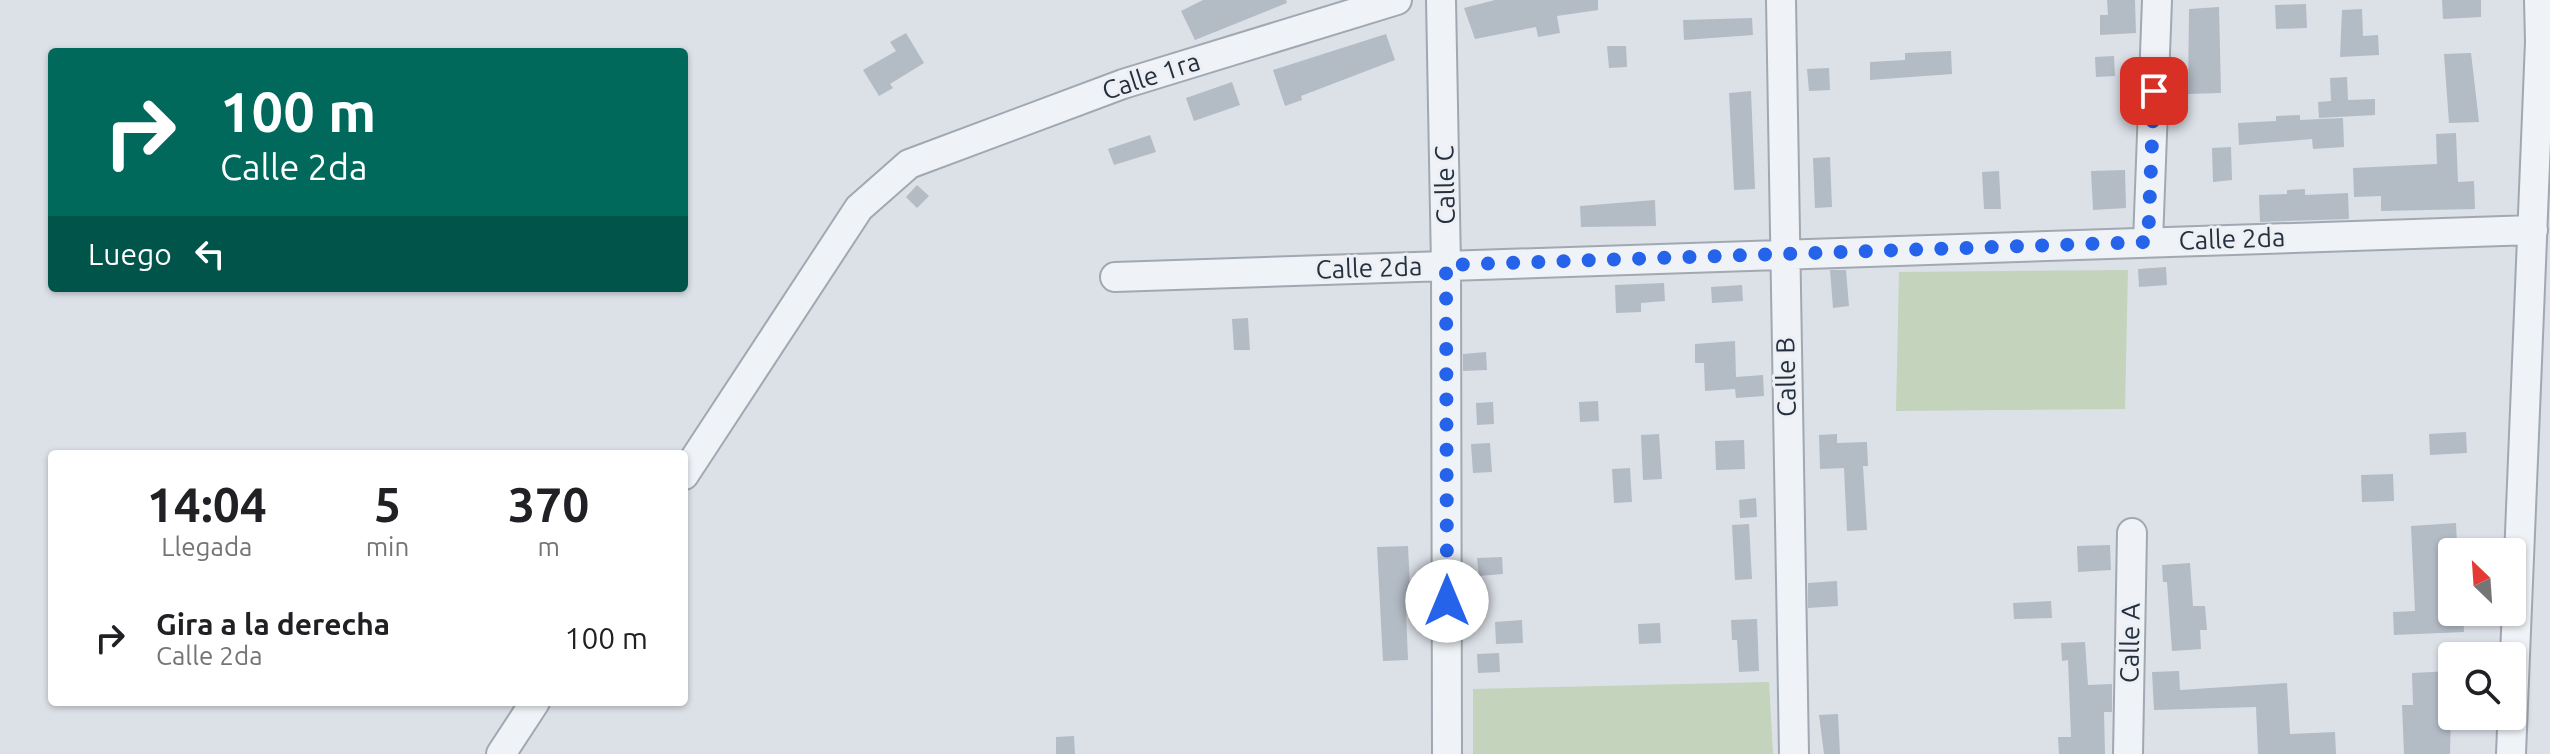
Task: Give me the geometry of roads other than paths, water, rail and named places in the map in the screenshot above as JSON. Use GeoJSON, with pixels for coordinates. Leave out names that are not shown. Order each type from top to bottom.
{"type":"FeatureCollection","features":[{"type":"Feature","properties":{"kind":"street","name":"Calle 1ra"},"geometry":{"type":"LineString","coordinates":[[688,469],[859,208],[909,164],[1123,84],[1397,0]]}},
{"type":"Feature","properties":{"kind":"street","name":"Calle C"},"geometry":{"type":"LineString","coordinates":[[1441,0],[1446,265],[1447,754]]}},
{"type":"Feature","properties":{"kind":"street","name":"Calle B"},"geometry":{"type":"LineString","coordinates":[[1781,0],[1794,754]]}},
{"type":"Feature","properties":{"kind":"street"},"geometry":{"type":"LineString","coordinates":[[2148,242],[2157,0]]}},
{"type":"Feature","properties":{"kind":"street"},"geometry":{"type":"LineString","coordinates":[[2511,754],[2533,230],[2539,0]]}},
{"type":"Feature","properties":{"kind":"street","name":"Calle 2da"},"geometry":{"type":"LineString","coordinates":[[1115,277],[2533,230]]}},
{"type":"Feature","properties":{"kind":"street","name":"Calle A"},"geometry":{"type":"LineString","coordinates":[[2128,754],[2132,533]]}},
{"type":"Feature","properties":{"kind":"street"},"geometry":{"type":"LineString","coordinates":[[501,754],[532,706]]}}]}
